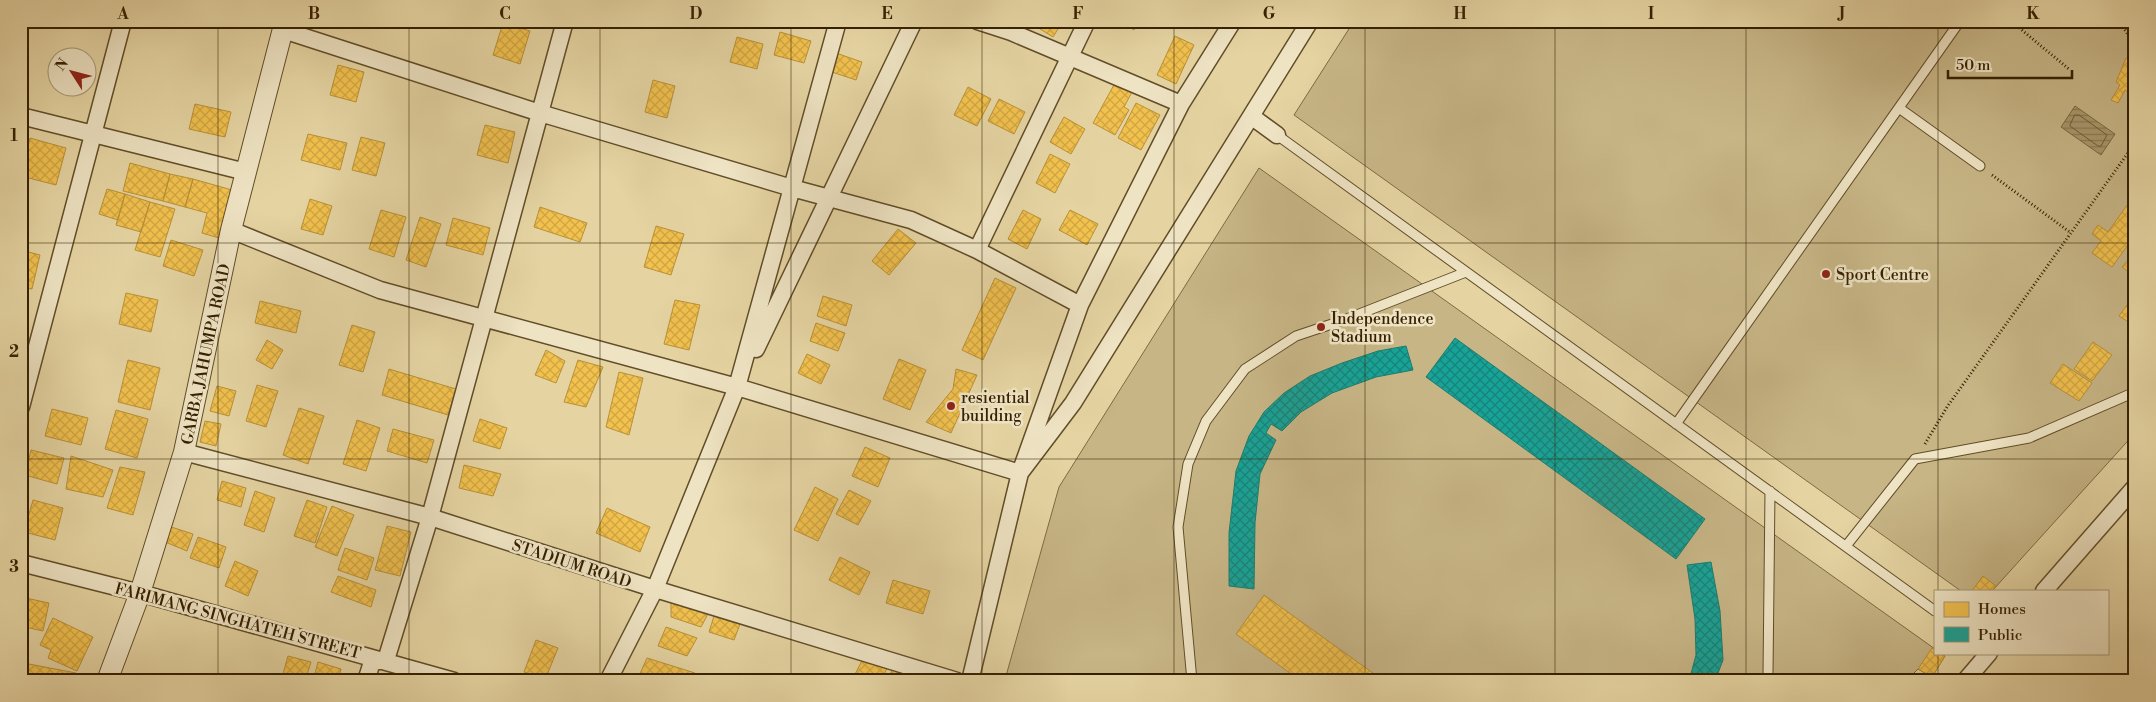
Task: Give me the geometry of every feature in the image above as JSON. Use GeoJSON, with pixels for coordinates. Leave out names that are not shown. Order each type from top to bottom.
{"type":"FeatureCollection","features":[{"type":"Feature","properties":{"kind":"street"},"geometry":{"type":"LineString","coordinates":[[21,408],[123,21]]}},
{"type":"Feature","properties":{"kind":"street"},"geometry":{"type":"LineString","coordinates":[[366,681],[372,662],[386,660],[430,517],[565,21]]}},
{"type":"Feature","properties":{"kind":"street"},"geometry":{"type":"LineString","coordinates":[[737,387],[838,21]]}},
{"type":"Feature","properties":{"kind":"street"},"geometry":{"type":"LineString","coordinates":[[608,681],[655,589],[737,387],[914,21]]}},
{"type":"Feature","properties":{"kind":"street"},"geometry":{"type":"LineString","coordinates":[[976,21],[1011,32],[1181,104]]}},
{"type":"Feature","properties":{"kind":"street"},"geometry":{"type":"LineString","coordinates":[[976,250],[1087,21]]}},
{"type":"Feature","properties":{"kind":"street"},"geometry":{"type":"LineString","coordinates":[[970,681],[1020,473],[1080,305],[1181,104],[1233,21]]}},
{"type":"Feature","properties":{"kind":"street"},"geometry":{"type":"LineString","coordinates":[[1020,473],[1073,404],[1310,21]]}},
{"type":"Feature","properties":{"kind":"street"},"geometry":{"type":"LineString","coordinates":[[284,25],[540,113],[792,188],[911,220],[976,250],[1080,305]]}},
{"type":"Feature","properties":{"kind":"street","name":"GARBA JAHUMPA ROAD"},"geometry":{"type":"LineString","coordinates":[[107,681],[140,593],[184,452],[231,230],[284,25]]}},
{"type":"Feature","properties":{"kind":"street"},"geometry":{"type":"LineString","coordinates":[[21,116],[246,172]]}},
{"type":"Feature","properties":{"kind":"street"},"geometry":{"type":"LineString","coordinates":[[1251,116],[1277,135]]}},
{"type":"Feature","properties":{"kind":"street"},"geometry":{"type":"LineString","coordinates":[[231,230],[380,290],[737,387],[1020,473]]}},
{"type":"Feature","properties":{"kind":"street","name":"STADIUM ROAD"},"geometry":{"type":"LineString","coordinates":[[184,452],[430,517],[655,589],[957,681]]}},
{"type":"Feature","properties":{"kind":"street"},"geometry":{"type":"LineString","coordinates":[[2045,590],[2135,487]]}},
{"type":"Feature","properties":{"kind":"street","name":"FARIMANG SINGHATEH STREET"},"geometry":{"type":"LineString","coordinates":[[21,563],[140,593],[386,660],[454,681]]}},
{"type":"Feature","properties":{"kind":"street"},"geometry":{"type":"LineString","coordinates":[[1965,681],[1988,654]]}},
{"type":"Feature","properties":{"kind":"lane"},"geometry":{"type":"LineString","coordinates":[[1676,424],[1960,21]]}},
{"type":"Feature","properties":{"kind":"lane"},"geometry":{"type":"LineString","coordinates":[[1898,108],[1980,166]]}},
{"type":"Feature","properties":{"kind":"lane"},"geometry":{"type":"LineString","coordinates":[[1277,135],[1934,610]]}},
{"type":"Feature","properties":{"kind":"lane"},"geometry":{"type":"LineString","coordinates":[[1192,681],[1178,527],[1188,464],[1206,421],[1245,369],[1296,336],[1344,320],[1466,272]]}},
{"type":"Feature","properties":{"kind":"lane"},"geometry":{"type":"LineString","coordinates":[[1846,546],[1915,459],[2028,438],[2135,392]]}},
{"type":"Feature","properties":{"kind":"lane"},"geometry":{"type":"LineString","coordinates":[[1766,681],[1768,674],[1770,492]]}},
{"type":"Feature","properties":{"kind":"path"},"geometry":{"type":"LineString","coordinates":[[2011,21],[2070,70]]}},
{"type":"Feature","properties":{"kind":"path"},"geometry":{"type":"LineString","coordinates":[[2119,21],[2135,45]]}},
{"type":"Feature","properties":{"kind":"path"},"geometry":{"type":"LineString","coordinates":[[1915,459],[1936,428],[1947,407],[2135,143]]}},
{"type":"Feature","properties":{"kind":"path"},"geometry":{"type":"LineString","coordinates":[[1992,175],[2071,233]]}},
{"type":"Feature","properties":{"kind":"shaded area","name":"Sport Centre"},"geometry":{"type":"Polygon","coordinates":[[[1354,21],[2135,21],[2135,433],[1993,590],[1960,590],[1294,115],[1354,21]]]}},
{"type":"Feature","properties":{"kind":"shaded area","name":"Independence Stadium"},"geometry":{"type":"Polygon","coordinates":[[[1259,168],[1934,648],[1934,654],[1945,656],[1932,677],[1918,669],[1906,681],[1011,681],[1006,676],[1059,487],[1259,168]]]}},
{"type":"Feature","properties":{"kind":"water"},"geometry":{"type":"Polygon","coordinates":[[[2075,106],[2115,134],[2101,155],[2061,127],[2075,106]]]}},
{"type":"Feature","properties":{"kind":"building: Homes"},"geometry":{"type":"Polygon","coordinates":[[[1040,21],[1063,21],[1053,37],[1037,27],[1040,21]]]}},
{"type":"Feature","properties":{"kind":"building: Homes"},"geometry":{"type":"Polygon","coordinates":[[[1119,21],[1140,21],[1134,30],[1119,21]]]}},
{"type":"Feature","properties":{"kind":"building: Homes"},"geometry":{"type":"Polygon","coordinates":[[[1186,21],[1202,21],[1197,29],[1186,21]]]}},
{"type":"Feature","properties":{"kind":"building: Homes"},"geometry":{"type":"Polygon","coordinates":[[[503,23],[530,31],[520,64],[493,55],[503,23]]]}},
{"type":"Feature","properties":{"kind":"building: Homes"},"geometry":{"type":"Polygon","coordinates":[[[780,32],[811,41],[804,63],[774,55],[780,32]]]}},
{"type":"Feature","properties":{"kind":"building: Homes"},"geometry":{"type":"Polygon","coordinates":[[[1175,36],[1194,45],[1176,84],[1157,75],[1175,36]]]}},
{"type":"Feature","properties":{"kind":"building: Homes"},"geometry":{"type":"Polygon","coordinates":[[[737,37],[763,44],[757,69],[730,62],[737,37]]]}},
{"type":"Feature","properties":{"kind":"building: Homes"},"geometry":{"type":"Polygon","coordinates":[[[833,52],[862,62],[856,80],[826,70],[833,52]]]}},
{"type":"Feature","properties":{"kind":"building: Homes"},"geometry":{"type":"Polygon","coordinates":[[[2126,58],[2135,64],[2135,96],[2125,90],[2118,103],[2111,100],[2120,85],[2116,82],[2126,58]]]}},
{"type":"Feature","properties":{"kind":"building: Homes"},"geometry":{"type":"Polygon","coordinates":[[[338,65],[364,72],[356,102],[330,95],[338,65]]]}},
{"type":"Feature","properties":{"kind":"building: Homes"},"geometry":{"type":"Polygon","coordinates":[[[653,80],[675,86],[667,118],[645,112],[653,80]]]}},
{"type":"Feature","properties":{"kind":"building: Homes"},"geometry":{"type":"Polygon","coordinates":[[[1115,83],[1132,92],[1124,107],[1129,110],[1115,135],[1093,123],[1115,83]]]}},
{"type":"Feature","properties":{"kind":"building: Homes"},"geometry":{"type":"Polygon","coordinates":[[[968,87],[991,99],[977,126],[954,115],[968,87]]]}},
{"type":"Feature","properties":{"kind":"building: Homes"},"geometry":{"type":"Polygon","coordinates":[[[999,99],[1025,112],[1014,134],[988,121],[999,99]]]}},
{"type":"Feature","properties":{"kind":"building: Homes"},"geometry":{"type":"Polygon","coordinates":[[[1136,103],[1160,115],[1141,150],[1118,138],[1136,103]]]}},
{"type":"Feature","properties":{"kind":"building: Homes"},"geometry":{"type":"Polygon","coordinates":[[[195,104],[231,112],[225,137],[189,129],[195,104]]]}},
{"type":"Feature","properties":{"kind":"building: Homes"},"geometry":{"type":"Polygon","coordinates":[[[1064,117],[1085,129],[1071,154],[1050,142],[1064,117]]]}},
{"type":"Feature","properties":{"kind":"building: Homes"},"geometry":{"type":"Polygon","coordinates":[[[485,125],[515,132],[508,163],[477,155],[485,125]]]}},
{"type":"Feature","properties":{"kind":"building: Homes"},"geometry":{"type":"Polygon","coordinates":[[[308,134],[347,143],[340,170],[301,160],[308,134]]]}},
{"type":"Feature","properties":{"kind":"building: Homes"},"geometry":{"type":"Polygon","coordinates":[[[361,137],[385,143],[376,176],[352,170],[361,137]]]}},
{"type":"Feature","properties":{"kind":"building: Homes"},"geometry":{"type":"Polygon","coordinates":[[[30,138],[66,148],[56,185],[21,176],[30,138]]]}},
{"type":"Feature","properties":{"kind":"building: Homes"},"geometry":{"type":"Polygon","coordinates":[[[1050,154],[1070,164],[1055,193],[1036,183],[1050,154]]]}},
{"type":"Feature","properties":{"kind":"building: Homes"},"geometry":{"type":"Polygon","coordinates":[[[130,163],[170,174],[163,201],[123,191],[130,163]]]}},
{"type":"Feature","properties":{"kind":"building: Homes"},"geometry":{"type":"Polygon","coordinates":[[[170,174],[193,179],[185,207],[163,201],[170,174]]]}},
{"type":"Feature","properties":{"kind":"building: Homes"},"geometry":{"type":"Polygon","coordinates":[[[193,179],[232,190],[219,238],[202,233],[207,213],[185,207],[193,179]]]}},
{"type":"Feature","properties":{"kind":"building: Homes"},"geometry":{"type":"Polygon","coordinates":[[[107,189],[125,194],[118,220],[99,214],[107,189]]]}},
{"type":"Feature","properties":{"kind":"building: Homes"},"geometry":{"type":"Polygon","coordinates":[[[125,194],[150,202],[141,232],[116,225],[125,194]]]}},
{"type":"Feature","properties":{"kind":"building: Homes"},"geometry":{"type":"Polygon","coordinates":[[[2135,194],[2135,235],[2112,267],[2092,253],[2101,241],[2092,234],[2098,225],[2108,232],[2135,194]]]}},
{"type":"Feature","properties":{"kind":"building: Homes"},"geometry":{"type":"Polygon","coordinates":[[[310,199],[332,206],[323,235],[301,229],[310,199]]]}},
{"type":"Feature","properties":{"kind":"building: Homes"},"geometry":{"type":"Polygon","coordinates":[[[150,202],[175,209],[160,257],[135,250],[150,202]]]}},
{"type":"Feature","properties":{"kind":"building: Homes"},"geometry":{"type":"Polygon","coordinates":[[[540,207],[587,223],[580,242],[534,227],[540,207]]]}},
{"type":"Feature","properties":{"kind":"building: Homes"},"geometry":{"type":"Polygon","coordinates":[[[381,210],[406,217],[394,257],[369,249],[381,210]]]}},
{"type":"Feature","properties":{"kind":"building: Homes"},"geometry":{"type":"Polygon","coordinates":[[[1023,210],[1041,219],[1027,249],[1008,239],[1023,210]]]}},
{"type":"Feature","properties":{"kind":"building: Homes"},"geometry":{"type":"Polygon","coordinates":[[[1070,210],[1098,224],[1087,245],[1059,230],[1070,210]]]}},
{"type":"Feature","properties":{"kind":"building: Homes"},"geometry":{"type":"Polygon","coordinates":[[[420,217],[441,224],[426,267],[406,260],[420,217]]]}},
{"type":"Feature","properties":{"kind":"building: Homes"},"geometry":{"type":"Polygon","coordinates":[[[453,218],[490,228],[483,255],[446,245],[453,218]]]}},
{"type":"Feature","properties":{"kind":"building: Homes"},"geometry":{"type":"Polygon","coordinates":[[[656,226],[684,234],[671,275],[644,267],[656,226]]]}},
{"type":"Feature","properties":{"kind":"building: Homes"},"geometry":{"type":"Polygon","coordinates":[[[898,229],[916,243],[889,275],[872,261],[898,229]]]}},
{"type":"Feature","properties":{"kind":"building: Homes"},"geometry":{"type":"Polygon","coordinates":[[[171,240],[203,250],[194,276],[163,266],[171,240]]]}},
{"type":"Feature","properties":{"kind":"building: Homes"},"geometry":{"type":"Polygon","coordinates":[[[21,250],[40,255],[32,289],[21,287],[21,250]]]}},
{"type":"Feature","properties":{"kind":"building: Homes"},"geometry":{"type":"Polygon","coordinates":[[[2135,252],[2135,276],[2122,267],[2135,252]]]}},
{"type":"Feature","properties":{"kind":"building: Homes"},"geometry":{"type":"Polygon","coordinates":[[[995,278],[1016,288],[983,360],[962,350],[995,278]]]}},
{"type":"Feature","properties":{"kind":"building: Homes"},"geometry":{"type":"Polygon","coordinates":[[[126,293],[158,300],[151,332],[119,324],[126,293]]]}},
{"type":"Feature","properties":{"kind":"building: Homes"},"geometry":{"type":"Polygon","coordinates":[[[2135,294],[2135,326],[2119,316],[2135,294]]]}},
{"type":"Feature","properties":{"kind":"building: Homes"},"geometry":{"type":"Polygon","coordinates":[[[823,296],[852,305],[846,326],[817,316],[823,296]]]}},
{"type":"Feature","properties":{"kind":"building: Homes"},"geometry":{"type":"Polygon","coordinates":[[[675,300],[700,305],[689,350],[664,344],[675,300]]]}},
{"type":"Feature","properties":{"kind":"building: Homes"},"geometry":{"type":"Polygon","coordinates":[[[260,301],[301,311],[296,333],[255,323],[260,301]]]}},
{"type":"Feature","properties":{"kind":"building: Homes"},"geometry":{"type":"Polygon","coordinates":[[[816,323],[845,333],[838,351],[810,341],[816,323]]]}},
{"type":"Feature","properties":{"kind":"building: Homes"},"geometry":{"type":"Polygon","coordinates":[[[352,325],[375,332],[363,372],[339,365],[352,325]]]}},
{"type":"Feature","properties":{"kind":"building: Homes"},"geometry":{"type":"Polygon","coordinates":[[[267,340],[283,350],[272,369],[256,360],[267,340]]]}},
{"type":"Feature","properties":{"kind":"building: Homes"},"geometry":{"type":"Polygon","coordinates":[[[2093,342],[2112,355],[2092,381],[2074,369],[2093,342]]]}},
{"type":"Feature","properties":{"kind":"building: Homes"},"geometry":{"type":"Polygon","coordinates":[[[546,350],[565,361],[556,383],[535,375],[546,350]]]}},
{"type":"Feature","properties":{"kind":"building: Homes"},"geometry":{"type":"Polygon","coordinates":[[[807,354],[830,365],[821,384],[798,373],[807,354]]]}},
{"type":"Feature","properties":{"kind":"building: Homes"},"geometry":{"type":"Polygon","coordinates":[[[899,359],[926,370],[910,410],[883,399],[899,359]]]}},
{"type":"Feature","properties":{"kind":"building: Homes"},"geometry":{"type":"Polygon","coordinates":[[[128,360],[160,368],[150,410],[118,402],[128,360]]]}},
{"type":"Feature","properties":{"kind":"building: Homes"},"geometry":{"type":"Polygon","coordinates":[[[578,360],[603,367],[586,407],[564,402],[578,360]]]}},
{"type":"Feature","properties":{"kind":"building: Homes"},"geometry":{"type":"Polygon","coordinates":[[[2063,364],[2092,383],[2079,401],[2050,383],[2063,364]]]}},
{"type":"Feature","properties":{"kind":"building: Homes"},"geometry":{"type":"Polygon","coordinates":[[[389,369],[456,389],[448,415],[382,395],[389,369]]]}},
{"type":"Feature","properties":{"kind":"building: Homes","name":"resiential building"},"geometry":{"type":"Polygon","coordinates":[[[956,369],[977,375],[951,433],[926,422],[953,389],[956,369]]]}},
{"type":"Feature","properties":{"kind":"building: Homes"},"geometry":{"type":"Polygon","coordinates":[[[619,372],[643,378],[629,435],[606,427],[619,372]]]}},
{"type":"Feature","properties":{"kind":"building: Homes"},"geometry":{"type":"Polygon","coordinates":[[[257,385],[278,391],[266,427],[246,421],[257,385]]]}},
{"type":"Feature","properties":{"kind":"building: Homes"},"geometry":{"type":"Polygon","coordinates":[[[217,386],[236,391],[229,416],[210,411],[217,386]]]}},
{"type":"Feature","properties":{"kind":"building: Homes"},"geometry":{"type":"Polygon","coordinates":[[[299,408],[324,416],[308,464],[283,455],[299,408]]]}},
{"type":"Feature","properties":{"kind":"building: Homes"},"geometry":{"type":"Polygon","coordinates":[[[52,409],[88,418],[81,445],[45,436],[52,409]]]}},
{"type":"Feature","properties":{"kind":"building: Homes"},"geometry":{"type":"Polygon","coordinates":[[[116,410],[148,419],[137,458],[105,449],[116,410]]]}},
{"type":"Feature","properties":{"kind":"building: Homes"},"geometry":{"type":"Polygon","coordinates":[[[480,419],[507,428],[500,449],[473,441],[480,419]]]}},
{"type":"Feature","properties":{"kind":"building: Homes"},"geometry":{"type":"Polygon","coordinates":[[[357,420],[380,428],[366,471],[343,464],[357,420]]]}},
{"type":"Feature","properties":{"kind":"building: Homes"},"geometry":{"type":"Polygon","coordinates":[[[205,421],[221,424],[216,446],[200,442],[205,421]]]}},
{"type":"Feature","properties":{"kind":"building: Homes"},"geometry":{"type":"Polygon","coordinates":[[[393,429],[434,440],[427,463],[387,451],[393,429]]]}},
{"type":"Feature","properties":{"kind":"building: Homes"},"geometry":{"type":"Polygon","coordinates":[[[865,447],[890,458],[878,487],[852,476],[865,447]]]}},
{"type":"Feature","properties":{"kind":"building: Homes"},"geometry":{"type":"Polygon","coordinates":[[[31,450],[64,458],[57,484],[25,475],[31,450]]]}},
{"type":"Feature","properties":{"kind":"building: Homes"},"geometry":{"type":"Polygon","coordinates":[[[71,456],[113,470],[103,497],[66,489],[71,456]]]}},
{"type":"Feature","properties":{"kind":"building: Homes"},"geometry":{"type":"Polygon","coordinates":[[[464,465],[501,474],[493,496],[459,488],[464,465]]]}},
{"type":"Feature","properties":{"kind":"building: Homes"},"geometry":{"type":"Polygon","coordinates":[[[120,467],[145,472],[133,515],[107,508],[120,467]]]}},
{"type":"Feature","properties":{"kind":"building: Homes"},"geometry":{"type":"Polygon","coordinates":[[[222,481],[246,488],[241,507],[217,500],[222,481]]]}},
{"type":"Feature","properties":{"kind":"building: Homes"},"geometry":{"type":"Polygon","coordinates":[[[815,487],[838,499],[818,541],[794,530],[815,487]]]}},
{"type":"Feature","properties":{"kind":"building: Homes"},"geometry":{"type":"Polygon","coordinates":[[[849,490],[871,501],[858,525],[836,514],[849,490]]]}},
{"type":"Feature","properties":{"kind":"building: Homes"},"geometry":{"type":"Polygon","coordinates":[[[255,491],[275,498],[264,532],[244,525],[255,491]]]}},
{"type":"Feature","properties":{"kind":"building: Homes"},"geometry":{"type":"Polygon","coordinates":[[[33,500],[63,508],[55,540],[24,532],[33,500]]]}},
{"type":"Feature","properties":{"kind":"building: Homes"},"geometry":{"type":"Polygon","coordinates":[[[307,500],[327,507],[315,543],[294,536],[307,500]]]}},
{"type":"Feature","properties":{"kind":"building: Homes"},"geometry":{"type":"Polygon","coordinates":[[[332,506],[354,515],[337,556],[315,547],[332,506]]]}},
{"type":"Feature","properties":{"kind":"building: Homes"},"geometry":{"type":"Polygon","coordinates":[[[607,508],[650,527],[640,552],[596,533],[607,508]]]}},
{"type":"Feature","properties":{"kind":"building: Homes"},"geometry":{"type":"Polygon","coordinates":[[[165,525],[193,534],[187,551],[158,539],[165,525]]]}},
{"type":"Feature","properties":{"kind":"building: Homes"},"geometry":{"type":"Polygon","coordinates":[[[387,526],[411,532],[400,576],[375,570],[387,526]]]}},
{"type":"Feature","properties":{"kind":"building: Homes"},"geometry":{"type":"Polygon","coordinates":[[[198,537],[226,547],[219,568],[190,558],[198,537]]]}},
{"type":"Feature","properties":{"kind":"building: Homes"},"geometry":{"type":"Polygon","coordinates":[[[345,548],[374,558],[367,580],[338,570],[345,548]]]}},
{"type":"Feature","properties":{"kind":"building: Homes"},"geometry":{"type":"Polygon","coordinates":[[[840,557],[870,572],[859,595],[829,580],[840,557]]]}},
{"type":"Feature","properties":{"kind":"building: Homes"},"geometry":{"type":"Polygon","coordinates":[[[235,561],[258,571],[248,596],[225,586],[235,561]]]}},
{"type":"Feature","properties":{"kind":"building: Homes"},"geometry":{"type":"Polygon","coordinates":[[[338,576],[376,590],[371,607],[331,592],[338,576]]]}},
{"type":"Feature","properties":{"kind":"building: Homes"},"geometry":{"type":"Polygon","coordinates":[[[1983,576],[1996,586],[1993,590],[1973,590],[1983,576]]]}},
{"type":"Feature","properties":{"kind":"building: Homes"},"geometry":{"type":"Polygon","coordinates":[[[893,580],[930,591],[923,614],[886,603],[893,580]]]}},
{"type":"Feature","properties":{"kind":"building: Homes"},"geometry":{"type":"Polygon","coordinates":[[[1264,595],[1384,681],[1301,681],[1236,634],[1264,595]]]}},
{"type":"Feature","properties":{"kind":"building: Homes"},"geometry":{"type":"Polygon","coordinates":[[[21,597],[49,603],[43,631],[21,626],[21,597]]]}},
{"type":"Feature","properties":{"kind":"building: Homes"},"geometry":{"type":"Polygon","coordinates":[[[671,599],[709,612],[701,627],[671,617],[671,599]]]}},
{"type":"Feature","properties":{"kind":"building: Homes"},"geometry":{"type":"Polygon","coordinates":[[[714,616],[740,624],[734,640],[709,632],[714,616]]]}},
{"type":"Feature","properties":{"kind":"building: Homes"},"geometry":{"type":"Polygon","coordinates":[[[53,618],[93,637],[77,671],[48,658],[51,650],[40,645],[53,618]]]}},
{"type":"Feature","properties":{"kind":"building: Homes"},"geometry":{"type":"Polygon","coordinates":[[[666,627],[697,638],[687,656],[658,646],[666,627]]]}},
{"type":"Feature","properties":{"kind":"building: Homes"},"geometry":{"type":"Polygon","coordinates":[[[536,640],[558,648],[545,680],[524,672],[536,640]]]}},
{"type":"Feature","properties":{"kind":"building: Homes"},"geometry":{"type":"Polygon","coordinates":[[[1932,648],[1934,654],[1945,656],[1932,677],[1918,669],[1932,648]]]}},
{"type":"Feature","properties":{"kind":"building: Homes"},"geometry":{"type":"Polygon","coordinates":[[[865,655],[888,666],[881,681],[860,681],[853,678],[865,655]]]}},
{"type":"Feature","properties":{"kind":"building: Homes"},"geometry":{"type":"Polygon","coordinates":[[[288,656],[311,662],[305,681],[281,681],[288,656]]]}},
{"type":"Feature","properties":{"kind":"building: Homes"},"geometry":{"type":"Polygon","coordinates":[[[647,658],[695,673],[693,681],[650,681],[639,676],[647,658]]]}},
{"type":"Feature","properties":{"kind":"building: Homes"},"geometry":{"type":"Polygon","coordinates":[[[318,662],[341,669],[338,681],[313,681],[318,662]]]}},
{"type":"Feature","properties":{"kind":"building: Homes"},"geometry":{"type":"Polygon","coordinates":[[[29,664],[76,673],[74,681],[25,681],[29,664]]]}},
{"type":"Feature","properties":{"kind":"building: Homes"},"geometry":{"type":"Polygon","coordinates":[[[895,664],[915,674],[910,681],[887,681],[895,664]]]}},
{"type":"Feature","properties":{"kind":"building: Homes"},"geometry":{"type":"Polygon","coordinates":[[[2135,664],[2135,681],[2122,681],[2135,664]]]}},
{"type":"Feature","properties":{"kind":"building: Homes"},"geometry":{"type":"Polygon","coordinates":[[[401,676],[419,681],[400,681],[401,676]]]}},
{"type":"Feature","properties":{"kind":"building: Public"},"geometry":{"type":"Polygon","coordinates":[[[1455,338],[1705,519],[1676,559],[1426,377],[1455,338]]]}},
{"type":"Feature","properties":{"kind":"building: Public"},"geometry":{"type":"Polygon","coordinates":[[[1406,346],[1413,370],[1376,377],[1332,393],[1301,412],[1282,431],[1271,424],[1266,433],[1276,440],[1260,474],[1255,523],[1254,589],[1229,586],[1229,533],[1236,471],[1249,436],[1264,412],[1284,393],[1310,376],[1378,351],[1406,346]]]}},
{"type":"Feature","properties":{"kind":"building: Public"},"geometry":{"type":"Polygon","coordinates":[[[1711,562],[1720,611],[1723,660],[1715,681],[1689,681],[1696,655],[1695,619],[1687,565],[1711,562]]]}},
{"type":"Feature","properties":{"kind":"place","name":"Sport Centre"},"geometry":{"type":"Point","coordinates":[1826,274]}},
{"type":"Feature","properties":{"kind":"place","name":"Independence Stadium"},"geometry":{"type":"Point","coordinates":[1321,327]}},
{"type":"Feature","properties":{"kind":"place","name":"resiential building"},"geometry":{"type":"Point","coordinates":[951,406]}}]}
